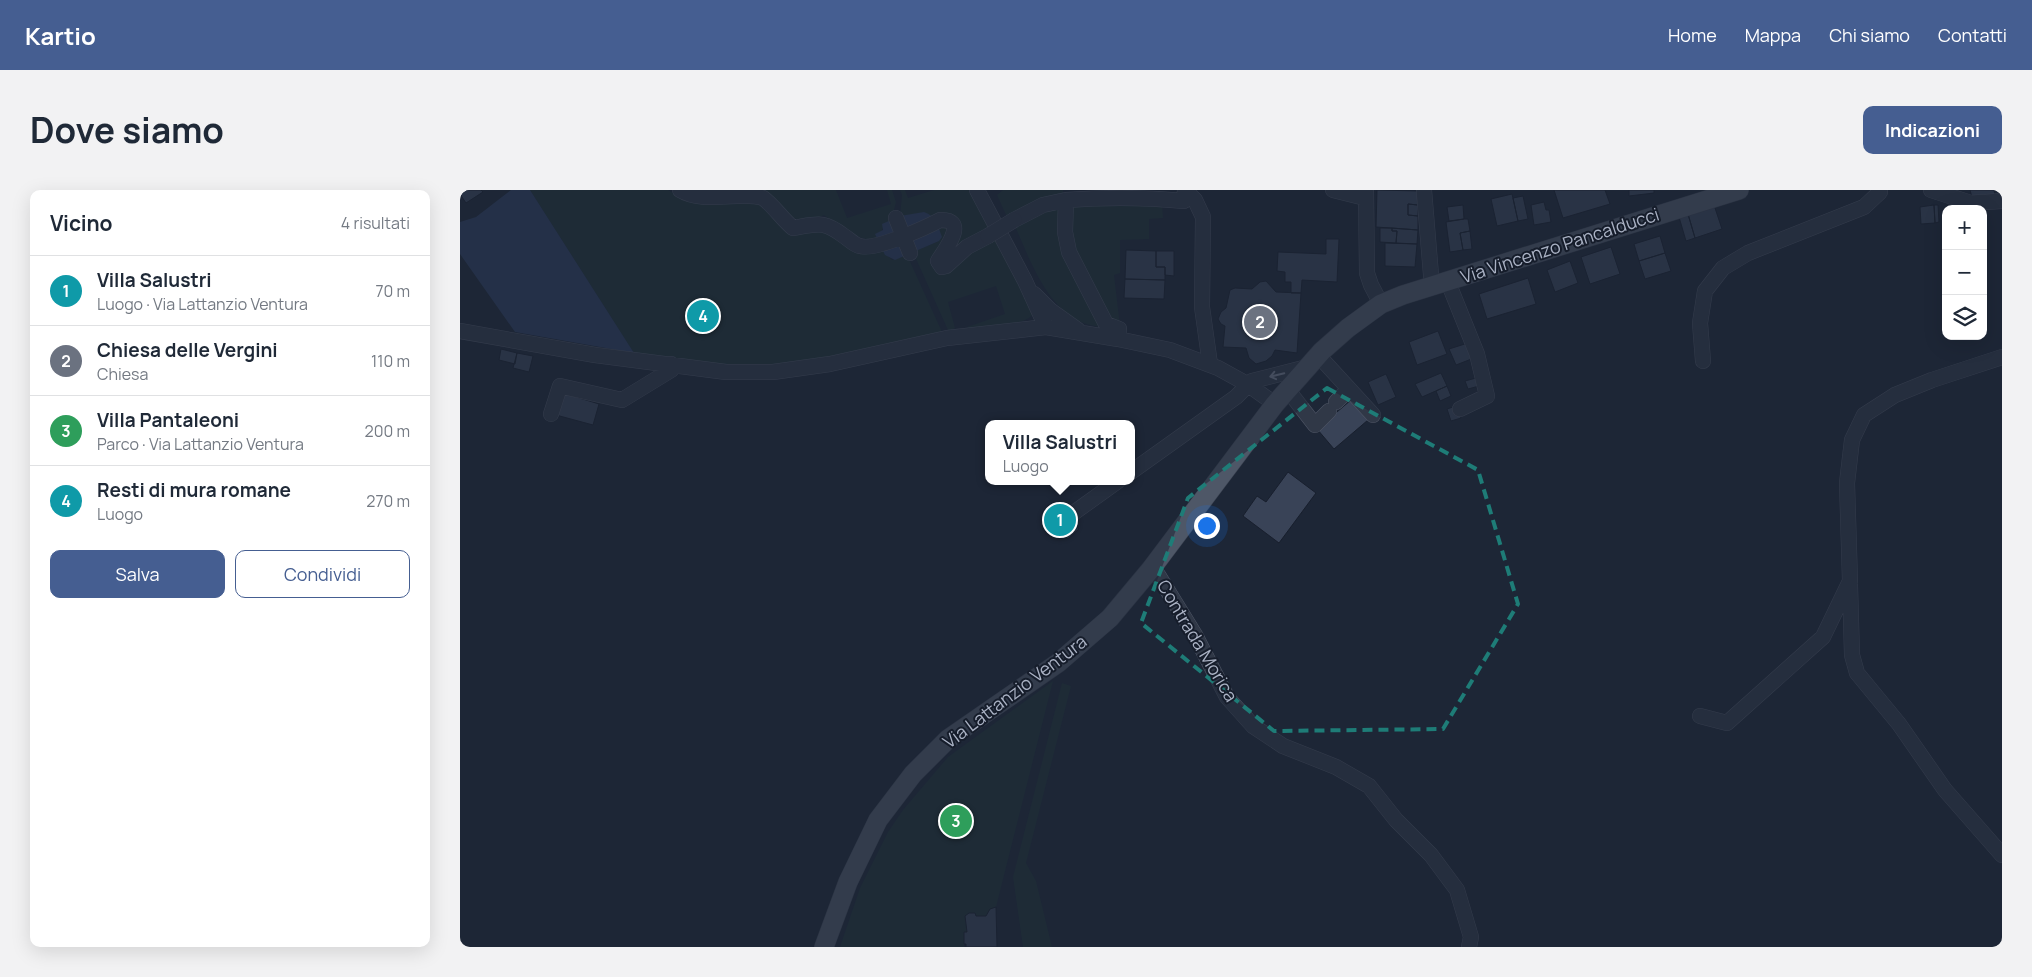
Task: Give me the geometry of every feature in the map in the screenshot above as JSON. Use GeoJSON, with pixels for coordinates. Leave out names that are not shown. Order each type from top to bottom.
{"type":"FeatureCollection","features":[{"type":"Feature","properties":{"kind":"main road","name":"Via Vincenzo Pancalducci"},"geometry":{"type":"LineString","coordinates":[[1381,304],[1739,190]]}},
{"type":"Feature","properties":{"kind":"main road","name":"Via Lattanzio Ventura"},"geometry":{"type":"LineString","coordinates":[[824,947],[848,882],[878,820],[914,774],[948,739],[1058,663],[1110,618],[1151,569],[1275,404],[1313,361],[1348,328],[1381,304]]}},
{"type":"Feature","properties":{"kind":"street"},"geometry":{"type":"LineString","coordinates":[[680,190],[684,193],[707,197],[744,194],[762,198],[793,228],[818,224],[830,225],[859,246],[868,248],[880,246],[940,220],[949,222],[954,230],[952,240],[938,261],[942,267],[946,266],[967,247],[1043,205],[1066,200],[1120,196],[1184,201],[1185,190],[1195,200],[1203,217],[1202,307],[1210,364]]}},
{"type":"Feature","properties":{"kind":"street"},"geometry":{"type":"LineString","coordinates":[[977,190],[1046,327]]}},
{"type":"Feature","properties":{"kind":"street"},"geometry":{"type":"LineString","coordinates":[[1333,190],[1366,194],[1367,272],[1371,285],[1381,304]]}},
{"type":"Feature","properties":{"kind":"street"},"geometry":{"type":"LineString","coordinates":[[1424,190],[1440,284],[1477,354],[1486,396],[1460,409]]}},
{"type":"Feature","properties":{"kind":"street"},"geometry":{"type":"LineString","coordinates":[[1931,190],[1971,203],[2002,202]]}},
{"type":"Feature","properties":{"kind":"street"},"geometry":{"type":"LineString","coordinates":[[1703,361],[1700,323],[1705,291],[1724,268],[1748,253],[1864,207],[1881,191]]}},
{"type":"Feature","properties":{"kind":"street"},"geometry":{"type":"LineString","coordinates":[[1066,200],[1065,232],[1068,252],[1106,324],[1119,329],[1118,339]]}},
{"type":"Feature","properties":{"kind":"street"},"geometry":{"type":"LineString","coordinates":[[896,218],[910,253]]}},
{"type":"Feature","properties":{"kind":"street"},"geometry":{"type":"LineString","coordinates":[[1024,281],[1050,310],[1081,333]]}},
{"type":"Feature","properties":{"kind":"street"},"geometry":{"type":"LineString","coordinates":[[460,331],[595,355],[726,372],[773,372],[830,364],[947,338],[1046,327],[1170,350],[1210,364],[1247,384],[1275,404]]}},
{"type":"Feature","properties":{"kind":"street"},"geometry":{"type":"LineString","coordinates":[[2002,357],[1932,380],[1895,395],[1864,415],[1852,440],[1847,483],[1852,654],[1857,674],[1899,724],[1944,790],[2002,855]]}},
{"type":"Feature","properties":{"kind":"street"},"geometry":{"type":"LineString","coordinates":[[1135,469],[1236,398],[1247,384],[1313,361],[1348,389],[1373,415]]}},
{"type":"Feature","properties":{"kind":"street"},"geometry":{"type":"LineString","coordinates":[[551,414],[560,386],[622,400],[671,370],[671,364]]}},
{"type":"Feature","properties":{"kind":"street"},"geometry":{"type":"LineString","coordinates":[[1288,389],[1315,425],[1348,389]]}},
{"type":"Feature","properties":{"kind":"street"},"geometry":{"type":"LineString","coordinates":[[1072,514],[1112,485]]}},
{"type":"Feature","properties":{"kind":"street","name":"Contrada Morica"},"geometry":{"type":"LineString","coordinates":[[1151,569],[1158,575],[1195,635],[1227,697],[1253,726],[1283,746],[1336,768],[1369,786],[1396,820],[1431,855],[1457,890],[1471,937],[1468,947]]}},
{"type":"Feature","properties":{"kind":"street"},"geometry":{"type":"LineString","coordinates":[[1700,716],[1727,723],[1823,637],[1850,581]]}},
{"type":"Feature","properties":{"kind":"highlighted area"},"geometry":{"type":"Polygon","coordinates":[[[1327,388],[1478,470],[1518,604],[1443,729],[1274,731],[1141,623],[1188,498],[1327,388]]]}},
{"type":"Feature","properties":{"kind":"green space"},"geometry":{"type":"Polygon","coordinates":[[[530,190],[668,190],[687,201],[744,200],[764,206],[777,222],[823,228],[881,249],[892,260],[907,255],[942,332],[804,364],[741,368],[634,353],[530,190]]]}},
{"type":"Feature","properties":{"kind":"green space"},"geometry":{"type":"Polygon","coordinates":[[[759,190],[836,190],[847,218],[891,204],[887,190],[892,190],[896,202],[895,218],[883,227],[878,243],[850,234],[824,215],[810,221],[791,218],[759,190]]]}},
{"type":"Feature","properties":{"kind":"green space"},"geometry":{"type":"Polygon","coordinates":[[[900,190],[905,190],[908,198],[934,190],[972,190],[993,230],[953,253],[958,230],[934,218],[900,216],[902,195],[900,190]]]}},
{"type":"Feature","properties":{"kind":"green space"},"geometry":{"type":"Polygon","coordinates":[[[1003,190],[1063,190],[1063,196],[1007,217],[997,195],[1003,190]]]}},
{"type":"Feature","properties":{"kind":"green space"},"geometry":{"type":"Polygon","coordinates":[[[1120,199],[1123,205],[1162,203],[1163,218],[1149,219],[1149,239],[1120,240],[1120,273],[1114,275],[1120,326],[1112,322],[1074,252],[1070,203],[1120,199]]]}},
{"type":"Feature","properties":{"kind":"green space"},"geometry":{"type":"Polygon","coordinates":[[[1065,203],[1061,231],[1104,328],[1081,322],[1057,304],[1032,266],[1014,224],[1065,203]]]}},
{"type":"Feature","properties":{"kind":"green space"},"geometry":{"type":"Polygon","coordinates":[[[945,222],[955,261],[996,236],[1034,313],[1029,318],[1004,326],[969,330],[967,327],[1005,314],[996,286],[948,302],[955,328],[950,331],[948,330],[913,252],[939,241],[938,226],[945,222]]]}},
{"type":"Feature","properties":{"kind":"green space"},"geometry":{"type":"Polygon","coordinates":[[[1053,681],[996,907],[990,909],[986,916],[976,916],[975,913],[965,916],[967,932],[964,932],[964,947],[840,947],[860,888],[888,832],[903,810],[948,757],[1053,681]]]}},
{"type":"Feature","properties":{"kind":"green space"},"geometry":{"type":"Polygon","coordinates":[[[1062,683],[1071,686],[1026,863],[1036,881],[1052,947],[1023,947],[1013,877],[1062,683]]]}},
{"type":"Feature","properties":{"kind":"water"},"geometry":{"type":"Polygon","coordinates":[[[511,190],[530,190],[634,353],[515,332],[460,254],[460,222],[476,217],[511,190]]]}},
{"type":"Feature","properties":{"kind":"water"},"geometry":{"type":"Polygon","coordinates":[[[924,212],[936,222],[942,237],[939,241],[895,260],[885,255],[875,234],[883,230],[882,224],[900,216],[924,212]]]}},
{"type":"Feature","properties":{"kind":"building"},"geometry":{"type":"Polygon","coordinates":[[[460,190],[481,190],[483,192],[466,203],[460,194],[460,190]]]}},
{"type":"Feature","properties":{"kind":"building"},"geometry":{"type":"Polygon","coordinates":[[[1377,190],[1419,191],[1418,205],[1408,204],[1408,215],[1418,216],[1418,230],[1376,227],[1377,190]]]}},
{"type":"Feature","properties":{"kind":"building"},"geometry":{"type":"Polygon","coordinates":[[[1554,190],[1605,190],[1610,204],[1563,218],[1554,190]]]}},
{"type":"Feature","properties":{"kind":"building"},"geometry":{"type":"Polygon","coordinates":[[[1629,190],[1654,190],[1654,193],[1629,196],[1629,190]]]}},
{"type":"Feature","properties":{"kind":"building"},"geometry":{"type":"Polygon","coordinates":[[[1970,190],[1994,190],[1995,196],[1973,201],[1970,190]]]}},
{"type":"Feature","properties":{"kind":"building"},"geometry":{"type":"Polygon","coordinates":[[[1512,194],[1518,221],[1497,226],[1491,199],[1512,194]]]}},
{"type":"Feature","properties":{"kind":"building"},"geometry":{"type":"Polygon","coordinates":[[[1523,196],[1528,219],[1518,221],[1513,198],[1523,196]]]}},
{"type":"Feature","properties":{"kind":"building"},"geometry":{"type":"Polygon","coordinates":[[[1544,202],[1546,210],[1549,210],[1551,222],[1534,225],[1531,205],[1544,202]]]}},
{"type":"Feature","properties":{"kind":"building"},"geometry":{"type":"Polygon","coordinates":[[[1408,204],[1418,205],[1418,216],[1408,215],[1408,204]]]}},
{"type":"Feature","properties":{"kind":"building"},"geometry":{"type":"Polygon","coordinates":[[[1463,205],[1464,219],[1449,221],[1447,207],[1463,205]]]}},
{"type":"Feature","properties":{"kind":"building"},"geometry":{"type":"Polygon","coordinates":[[[1714,205],[1722,229],[1695,238],[1688,214],[1714,205]]]}},
{"type":"Feature","properties":{"kind":"building"},"geometry":{"type":"Polygon","coordinates":[[[1934,205],[1938,205],[1939,222],[1935,223],[1934,205]]]}},
{"type":"Feature","properties":{"kind":"building"},"geometry":{"type":"Polygon","coordinates":[[[1934,205],[1935,223],[1921,224],[1920,207],[1934,205]]]}},
{"type":"Feature","properties":{"kind":"building"},"geometry":{"type":"Polygon","coordinates":[[[1688,214],[1695,238],[1686,241],[1679,217],[1688,214]]]}},
{"type":"Feature","properties":{"kind":"building"},"geometry":{"type":"Polygon","coordinates":[[[1468,219],[1470,231],[1460,233],[1463,250],[1450,252],[1446,222],[1468,219]]]}},
{"type":"Feature","properties":{"kind":"building"},"geometry":{"type":"Polygon","coordinates":[[[1380,228],[1392,228],[1392,231],[1397,231],[1396,243],[1380,242],[1380,228]]]}},
{"type":"Feature","properties":{"kind":"building"},"geometry":{"type":"Polygon","coordinates":[[[1392,228],[1418,230],[1417,244],[1396,243],[1397,231],[1392,231],[1392,228]]]}},
{"type":"Feature","properties":{"kind":"building"},"geometry":{"type":"Polygon","coordinates":[[[1470,231],[1472,249],[1463,250],[1460,233],[1470,231]]]}},
{"type":"Feature","properties":{"kind":"building"},"geometry":{"type":"Polygon","coordinates":[[[1660,236],[1665,253],[1639,261],[1634,244],[1660,236]]]}},
{"type":"Feature","properties":{"kind":"building"},"geometry":{"type":"Polygon","coordinates":[[[1326,239],[1339,239],[1337,282],[1302,280],[1301,293],[1291,293],[1291,282],[1285,282],[1285,272],[1277,271],[1278,252],[1326,254],[1326,239]]]}},
{"type":"Feature","properties":{"kind":"building"},"geometry":{"type":"Polygon","coordinates":[[[1385,243],[1417,244],[1415,267],[1385,266],[1385,243]]]}},
{"type":"Feature","properties":{"kind":"building"},"geometry":{"type":"Polygon","coordinates":[[[1611,247],[1620,274],[1590,284],[1581,257],[1611,247]]]}},
{"type":"Feature","properties":{"kind":"building"},"geometry":{"type":"Polygon","coordinates":[[[1126,250],[1156,251],[1156,267],[1165,267],[1165,280],[1125,279],[1126,250]]]}},
{"type":"Feature","properties":{"kind":"building"},"geometry":{"type":"Polygon","coordinates":[[[1156,251],[1174,251],[1174,276],[1165,275],[1165,267],[1156,267],[1156,251]]]}},
{"type":"Feature","properties":{"kind":"building"},"geometry":{"type":"Polygon","coordinates":[[[1665,253],[1671,271],[1645,279],[1639,261],[1665,253]]]}},
{"type":"Feature","properties":{"kind":"building"},"geometry":{"type":"Polygon","coordinates":[[[1570,261],[1578,283],[1555,292],[1547,270],[1570,261]]]}},
{"type":"Feature","properties":{"kind":"building"},"geometry":{"type":"Polygon","coordinates":[[[1528,278],[1536,304],[1487,319],[1479,294],[1528,278]]]}},
{"type":"Feature","properties":{"kind":"building"},"geometry":{"type":"Polygon","coordinates":[[[1125,279],[1165,280],[1164,299],[1124,298],[1125,279]]]}},
{"type":"Feature","properties":{"kind":"building"},"geometry":{"type":"Polygon","coordinates":[[[1266,281],[1276,292],[1301,293],[1297,353],[1275,350],[1266,361],[1256,364],[1249,358],[1246,348],[1223,347],[1225,326],[1218,319],[1221,312],[1226,308],[1230,290],[1235,288],[1252,289],[1260,282],[1266,281]]]}},
{"type":"Feature","properties":{"kind":"building"},"geometry":{"type":"Polygon","coordinates":[[[1438,331],[1447,354],[1417,365],[1409,342],[1438,331]]]}},
{"type":"Feature","properties":{"kind":"building"},"geometry":{"type":"Polygon","coordinates":[[[1468,343],[1474,358],[1456,365],[1449,349],[1468,343]]]}},
{"type":"Feature","properties":{"kind":"building"},"geometry":{"type":"Polygon","coordinates":[[[501,349],[517,353],[515,364],[499,360],[501,349]]]}},
{"type":"Feature","properties":{"kind":"building"},"geometry":{"type":"Polygon","coordinates":[[[517,353],[533,356],[529,372],[513,368],[517,353]]]}},
{"type":"Feature","properties":{"kind":"building"},"geometry":{"type":"Polygon","coordinates":[[[1441,373],[1447,386],[1422,397],[1415,384],[1441,373]]]}},
{"type":"Feature","properties":{"kind":"building"},"geometry":{"type":"Polygon","coordinates":[[[1386,374],[1396,397],[1378,405],[1368,382],[1386,374]]]}},
{"type":"Feature","properties":{"kind":"building"},"geometry":{"type":"Polygon","coordinates":[[[1476,378],[1479,386],[1468,389],[1465,381],[1476,378]]]}},
{"type":"Feature","properties":{"kind":"building"},"geometry":{"type":"Polygon","coordinates":[[[1447,386],[1451,396],[1440,401],[1436,391],[1447,386]]]}},
{"type":"Feature","properties":{"kind":"building"},"geometry":{"type":"Polygon","coordinates":[[[563,393],[599,404],[593,425],[556,415],[563,393]]]}},
{"type":"Feature","properties":{"kind":"building"},"geometry":{"type":"Polygon","coordinates":[[[1351,400],[1368,420],[1334,449],[1317,429],[1351,400]]]}},
{"type":"Feature","properties":{"kind":"building"},"geometry":{"type":"Polygon","coordinates":[[[1456,406],[1461,418],[1451,421],[1447,409],[1456,406]]]}},
{"type":"Feature","properties":{"kind":"building"},"geometry":{"type":"Polygon","coordinates":[[[1288,472],[1316,493],[1279,543],[1243,516],[1257,496],[1266,502],[1288,472]]]}},
{"type":"Feature","properties":{"kind":"building"},"geometry":{"type":"Polygon","coordinates":[[[1053,502],[1079,529],[1068,539],[1042,512],[1053,502]]]}},
{"type":"Feature","properties":{"kind":"building"},"geometry":{"type":"Polygon","coordinates":[[[996,907],[997,947],[966,947],[966,944],[964,944],[964,932],[967,932],[965,916],[969,913],[975,913],[976,916],[986,916],[990,909],[996,907]]]}},
{"type":"Feature","properties":{"kind":"place","name":"Resti di mura romane"},"geometry":{"type":"Point","coordinates":[703,316]}},
{"type":"Feature","properties":{"kind":"place","name":"Chiesa delle Vergini"},"geometry":{"type":"Point","coordinates":[1260,322]}},
{"type":"Feature","properties":{"kind":"place","name":"Villa Salustri"},"geometry":{"type":"Point","coordinates":[1060,520]}},
{"type":"Feature","properties":{"kind":"place","name":"Villa Pantaleoni"},"geometry":{"type":"Point","coordinates":[956,821]}}]}
